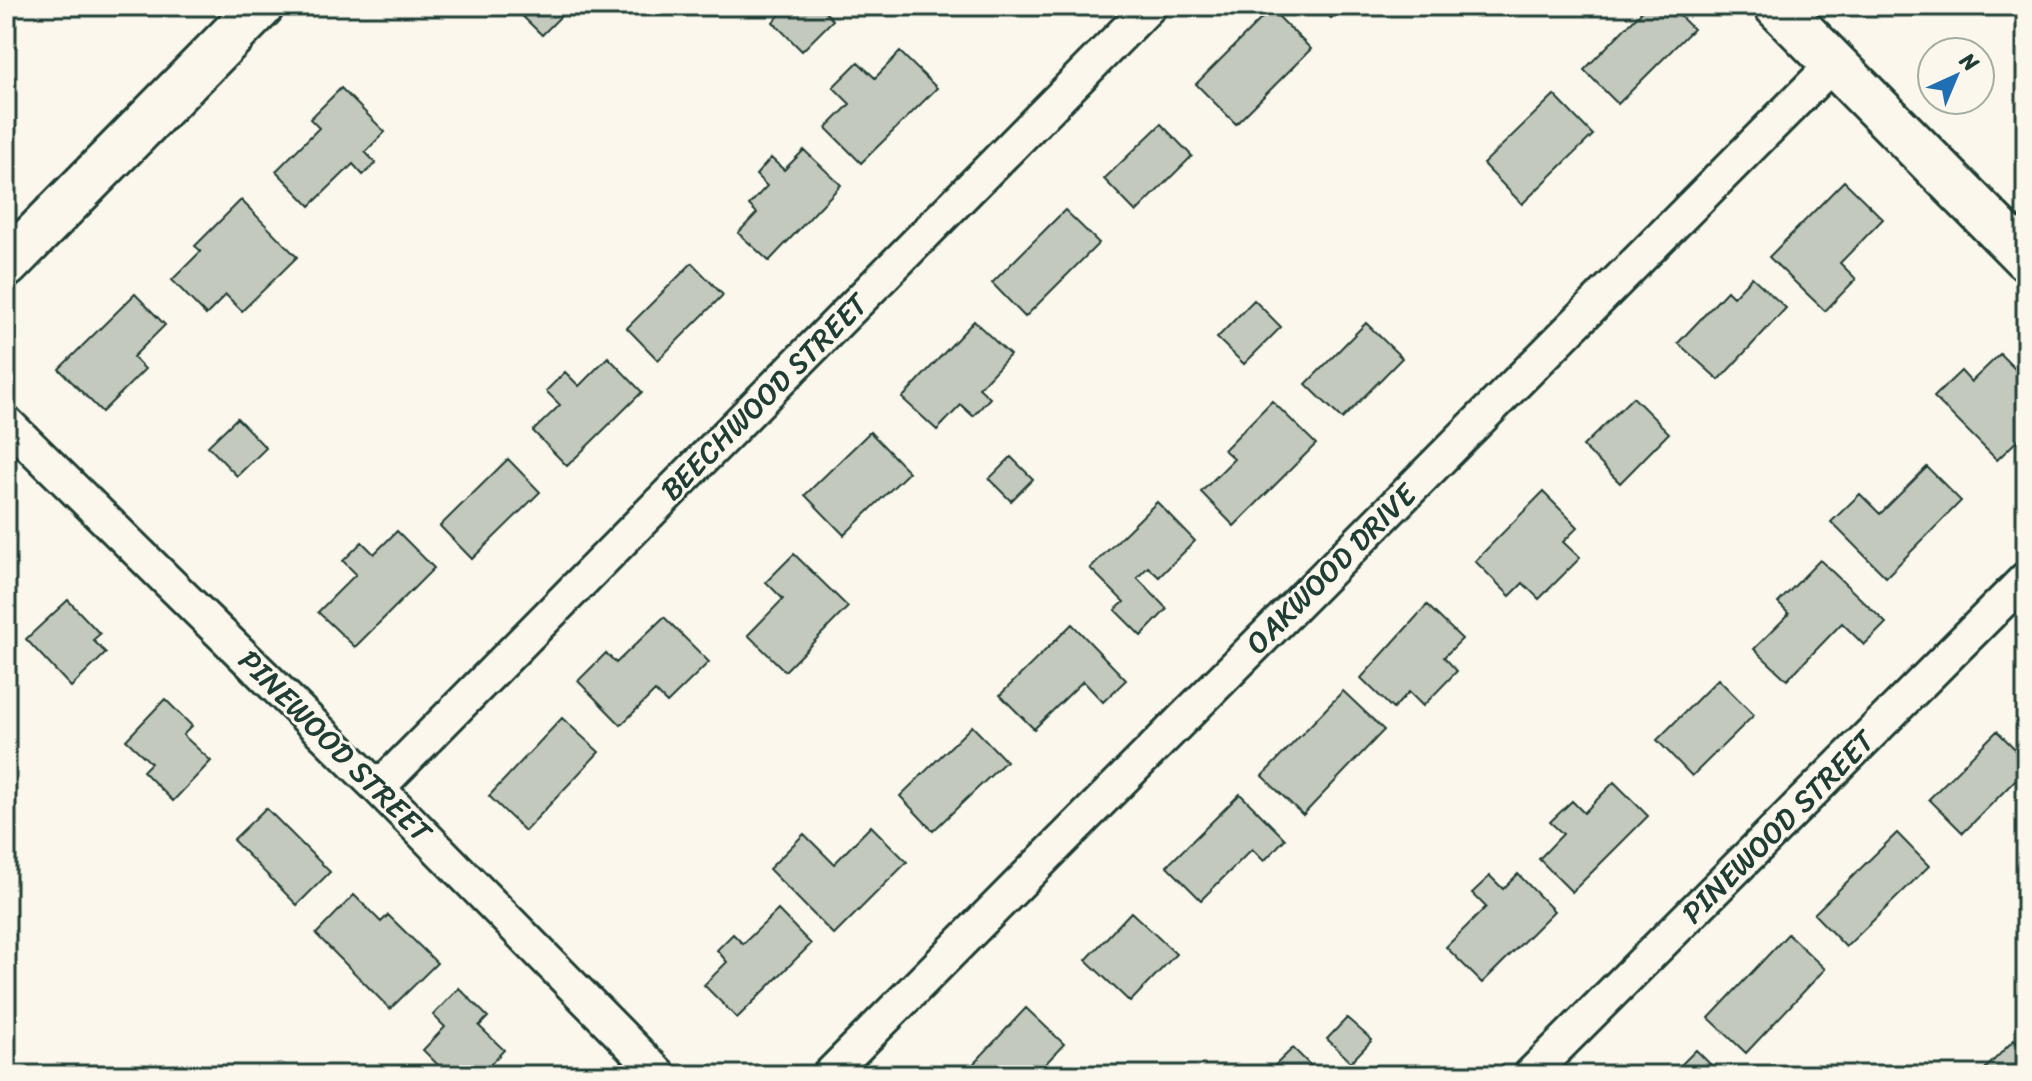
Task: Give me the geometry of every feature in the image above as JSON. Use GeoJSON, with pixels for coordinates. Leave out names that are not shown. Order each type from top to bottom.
{"type":"FeatureCollection","features":[{"type":"Feature","properties":{"kind":"main road"},"geometry":{"type":"LineString","coordinates":[[6,265],[261,6]]}},
{"type":"Feature","properties":{"kind":"main road"},"geometry":{"type":"LineString","coordinates":[[1777,6],[2026,258]]}},
{"type":"Feature","properties":{"kind":"street","name":"BEECHWOOD STREET"},"geometry":{"type":"LineString","coordinates":[[378,788],[1150,6]]}},
{"type":"Feature","properties":{"kind":"street","name":"OAKWOOD DRIVE"},"geometry":{"type":"LineString","coordinates":[[829,1075],[1833,64]]}},
{"type":"Feature","properties":{"kind":"street","name":"PINEWOOD STREET"},"geometry":{"type":"LineString","coordinates":[[6,422],[378,788],[660,1075]]}},
{"type":"Feature","properties":{"kind":"street","name":"PINEWOOD STREET"},"geometry":{"type":"LineString","coordinates":[[1530,1075],[2026,578]]}},
{"type":"Feature","properties":{"kind":"building"},"geometry":{"type":"Polygon","coordinates":[[[512,6],[571,6],[542,35],[512,6]]]}},
{"type":"Feature","properties":{"kind":"building"},"geometry":{"type":"Polygon","coordinates":[[[788,6],[819,6],[833,20],[802,51],[773,22],[788,6]]]}},
{"type":"Feature","properties":{"kind":"building"},"geometry":{"type":"Polygon","coordinates":[[[1319,6],[1344,6],[1331,18],[1319,6]]]}},
{"type":"Feature","properties":{"kind":"building"},"geometry":{"type":"Polygon","coordinates":[[[1647,6],[1670,6],[1693,29],[1618,104],[1584,70],[1647,6]]]}},
{"type":"Feature","properties":{"kind":"building"},"geometry":{"type":"Polygon","coordinates":[[[1271,9],[1311,49],[1236,124],[1196,84],[1271,9]]]}},
{"type":"Feature","properties":{"kind":"building"},"geometry":{"type":"Polygon","coordinates":[[[900,52],[937,88],[861,163],[826,128],[850,104],[833,87],[858,62],[875,78],[900,52]]]}},
{"type":"Feature","properties":{"kind":"building"},"geometry":{"type":"Polygon","coordinates":[[[341,88],[385,132],[365,152],[376,163],[363,175],[353,164],[310,206],[276,171],[319,128],[310,119],[341,88]]]}},
{"type":"Feature","properties":{"kind":"building"},"geometry":{"type":"Polygon","coordinates":[[[1554,95],[1593,135],[1522,204],[1483,164],[1554,95]]]}},
{"type":"Feature","properties":{"kind":"building"},"geometry":{"type":"Polygon","coordinates":[[[1161,124],[1192,156],[1136,212],[1104,179],[1161,124]]]}},
{"type":"Feature","properties":{"kind":"building"},"geometry":{"type":"Polygon","coordinates":[[[804,150],[841,185],[769,261],[738,233],[757,213],[749,205],[767,186],[756,175],[771,158],[784,170],[804,150]]]}},
{"type":"Feature","properties":{"kind":"building"},"geometry":{"type":"Polygon","coordinates":[[[1844,181],[1883,219],[1840,263],[1856,279],[1825,311],[1769,257],[1844,181]]]}},
{"type":"Feature","properties":{"kind":"building"},"geometry":{"type":"Polygon","coordinates":[[[241,200],[297,257],[242,311],[226,295],[206,315],[172,280],[201,251],[195,246],[241,200]]]}},
{"type":"Feature","properties":{"kind":"building"},"geometry":{"type":"Polygon","coordinates":[[[1065,210],[1099,243],[1025,317],[992,283],[1065,210]]]}},
{"type":"Feature","properties":{"kind":"building"},"geometry":{"type":"Polygon","coordinates":[[[692,263],[723,295],[658,360],[627,328],[692,263]]]}},
{"type":"Feature","properties":{"kind":"building"},"geometry":{"type":"Polygon","coordinates":[[[1752,277],[1786,308],[1719,380],[1678,343],[1727,291],[1733,297],[1752,277]]]}},
{"type":"Feature","properties":{"kind":"building"},"geometry":{"type":"Polygon","coordinates":[[[135,294],[165,325],[133,357],[145,369],[102,412],[59,369],[135,294]]]}},
{"type":"Feature","properties":{"kind":"building"},"geometry":{"type":"Polygon","coordinates":[[[1254,300],[1281,327],[1244,364],[1217,338],[1254,300]]]}},
{"type":"Feature","properties":{"kind":"building"},"geometry":{"type":"Polygon","coordinates":[[[974,321],[1010,355],[979,388],[990,398],[973,416],[961,405],[937,430],[902,398],[974,321]]]}},
{"type":"Feature","properties":{"kind":"building"},"geometry":{"type":"Polygon","coordinates":[[[1366,323],[1402,358],[1342,419],[1306,384],[1366,323]]]}},
{"type":"Feature","properties":{"kind":"building"},"geometry":{"type":"Polygon","coordinates":[[[2000,354],[2026,380],[2026,432],[1997,460],[1934,397],[1961,371],[1971,382],[2000,354]]]}},
{"type":"Feature","properties":{"kind":"building"},"geometry":{"type":"Polygon","coordinates":[[[608,357],[642,392],[567,466],[533,431],[560,405],[546,391],[565,372],[579,386],[608,357]]]}},
{"type":"Feature","properties":{"kind":"building"},"geometry":{"type":"Polygon","coordinates":[[[1633,397],[1669,433],[1620,483],[1583,446],[1633,397]]]}},
{"type":"Feature","properties":{"kind":"building"},"geometry":{"type":"Polygon","coordinates":[[[1272,401],[1316,444],[1234,526],[1201,492],[1234,459],[1224,450],[1272,401]]]}},
{"type":"Feature","properties":{"kind":"building"},"geometry":{"type":"Polygon","coordinates":[[[237,418],[266,448],[237,476],[208,446],[237,418]]]}},
{"type":"Feature","properties":{"kind":"building"},"geometry":{"type":"Polygon","coordinates":[[[870,432],[909,472],[844,535],[805,495],[870,432]]]}},
{"type":"Feature","properties":{"kind":"building"},"geometry":{"type":"Polygon","coordinates":[[[1011,457],[1033,479],[1011,501],[989,479],[1011,457]]]}},
{"type":"Feature","properties":{"kind":"building"},"geometry":{"type":"Polygon","coordinates":[[[508,459],[540,492],[472,559],[440,526],[508,459]]]}},
{"type":"Feature","properties":{"kind":"building"},"geometry":{"type":"Polygon","coordinates":[[[1927,467],[1961,501],[1886,577],[1831,522],[1860,494],[1880,514],[1927,467]]]}},
{"type":"Feature","properties":{"kind":"building"},"geometry":{"type":"Polygon","coordinates":[[[1543,492],[1578,527],[1563,542],[1580,558],[1539,599],[1523,583],[1510,596],[1475,561],[1543,492]]]}},
{"type":"Feature","properties":{"kind":"building"},"geometry":{"type":"Polygon","coordinates":[[[1157,502],[1195,541],[1159,577],[1148,567],[1137,578],[1167,609],[1141,636],[1115,610],[1124,602],[1090,568],[1157,502]]]}},
{"type":"Feature","properties":{"kind":"building"},"geometry":{"type":"Polygon","coordinates":[[[397,531],[434,568],[355,647],[318,612],[356,574],[343,561],[362,542],[374,554],[397,531]]]}},
{"type":"Feature","properties":{"kind":"building"},"geometry":{"type":"Polygon","coordinates":[[[794,554],[848,607],[785,671],[748,635],[783,599],[766,582],[794,554]]]}},
{"type":"Feature","properties":{"kind":"building"},"geometry":{"type":"Polygon","coordinates":[[[1820,560],[1886,623],[1864,645],[1842,623],[1787,680],[1754,649],[1789,614],[1778,603],[1820,560]]]}},
{"type":"Feature","properties":{"kind":"building"},"geometry":{"type":"Polygon","coordinates":[[[68,600],[100,634],[93,640],[106,653],[71,687],[26,639],[68,600]]]}},
{"type":"Feature","properties":{"kind":"building"},"geometry":{"type":"Polygon","coordinates":[[[1427,605],[1462,639],[1444,657],[1457,671],[1423,706],[1409,692],[1393,709],[1361,678],[1427,605]]]}},
{"type":"Feature","properties":{"kind":"building"},"geometry":{"type":"Polygon","coordinates":[[[664,617],[709,662],[667,703],[655,691],[621,725],[578,681],[606,653],[616,663],[664,617]]]}},
{"type":"Feature","properties":{"kind":"building"},"geometry":{"type":"Polygon","coordinates":[[[1072,624],[1126,680],[1103,702],[1083,681],[1034,729],[1000,695],[1072,624]]]}},
{"type":"Feature","properties":{"kind":"building"},"geometry":{"type":"Polygon","coordinates":[[[1718,679],[1754,715],[1692,776],[1657,740],[1718,679]]]}},
{"type":"Feature","properties":{"kind":"building"},"geometry":{"type":"Polygon","coordinates":[[[1343,691],[1384,730],[1303,815],[1262,776],[1343,691]]]}},
{"type":"Feature","properties":{"kind":"building"},"geometry":{"type":"Polygon","coordinates":[[[165,699],[192,726],[183,735],[211,761],[173,801],[143,771],[151,763],[126,740],[165,699]]]}},
{"type":"Feature","properties":{"kind":"building"},"geometry":{"type":"Polygon","coordinates":[[[562,718],[599,752],[525,831],[489,796],[562,718]]]}},
{"type":"Feature","properties":{"kind":"building"},"geometry":{"type":"Polygon","coordinates":[[[972,726],[1006,761],[933,831],[900,796],[972,726]]]}},
{"type":"Feature","properties":{"kind":"building"},"geometry":{"type":"Polygon","coordinates":[[[1997,731],[2026,760],[2026,769],[1963,833],[1929,799],[1997,731]]]}},
{"type":"Feature","properties":{"kind":"building"},"geometry":{"type":"Polygon","coordinates":[[[1614,782],[1648,816],[1572,892],[1539,859],[1563,834],[1550,822],[1572,801],[1584,813],[1614,782]]]}},
{"type":"Feature","properties":{"kind":"building"},"geometry":{"type":"Polygon","coordinates":[[[1240,794],[1285,839],[1264,861],[1252,849],[1201,900],[1167,866],[1240,794]]]}},
{"type":"Feature","properties":{"kind":"building"},"geometry":{"type":"Polygon","coordinates":[[[266,808],[330,872],[297,905],[233,840],[266,808]]]}},
{"type":"Feature","properties":{"kind":"building"},"geometry":{"type":"Polygon","coordinates":[[[871,826],[907,862],[834,935],[769,869],[804,834],[834,864],[871,826]]]}},
{"type":"Feature","properties":{"kind":"building"},"geometry":{"type":"Polygon","coordinates":[[[1897,833],[1929,866],[1846,947],[1814,914],[1897,833]]]}},
{"type":"Feature","properties":{"kind":"building"},"geometry":{"type":"Polygon","coordinates":[[[1518,874],[1554,911],[1482,983],[1446,947],[1486,907],[1472,893],[1490,876],[1503,889],[1518,874]]]}},
{"type":"Feature","properties":{"kind":"building"},"geometry":{"type":"Polygon","coordinates":[[[354,895],[381,922],[388,915],[437,963],[390,1009],[316,934],[354,895]]]}},
{"type":"Feature","properties":{"kind":"building"},"geometry":{"type":"Polygon","coordinates":[[[778,910],[811,944],[737,1018],[704,985],[727,962],[717,950],[733,934],[743,944],[778,910]]]}},
{"type":"Feature","properties":{"kind":"building"},"geometry":{"type":"Polygon","coordinates":[[[1131,912],[1176,954],[1130,1002],[1086,960],[1131,912]]]}},
{"type":"Feature","properties":{"kind":"building"},"geometry":{"type":"Polygon","coordinates":[[[1788,934],[1825,969],[1746,1053],[1709,1018],[1788,934]]]}},
{"type":"Feature","properties":{"kind":"building"},"geometry":{"type":"Polygon","coordinates":[[[459,988],[488,1017],[479,1026],[504,1050],[480,1075],[448,1075],[423,1050],[445,1027],[433,1015],[459,988]]]}},
{"type":"Feature","properties":{"kind":"building"},"geometry":{"type":"Polygon","coordinates":[[[1026,1008],[1064,1044],[1035,1075],[963,1075],[1026,1008]]]}},
{"type":"Feature","properties":{"kind":"building"},"geometry":{"type":"Polygon","coordinates":[[[1347,1018],[1372,1040],[1351,1062],[1327,1039],[1347,1018]]]}},
{"type":"Feature","properties":{"kind":"building"},"geometry":{"type":"Polygon","coordinates":[[[2014,1040],[2026,1052],[2026,1075],[1979,1075],[2014,1040]]]}},
{"type":"Feature","properties":{"kind":"building"},"geometry":{"type":"Polygon","coordinates":[[[1293,1048],[1320,1075],[1265,1075],[1293,1048]]]}},
{"type":"Feature","properties":{"kind":"building"},"geometry":{"type":"Polygon","coordinates":[[[1696,1050],[1721,1075],[1671,1075],[1696,1050]]]}}]}
